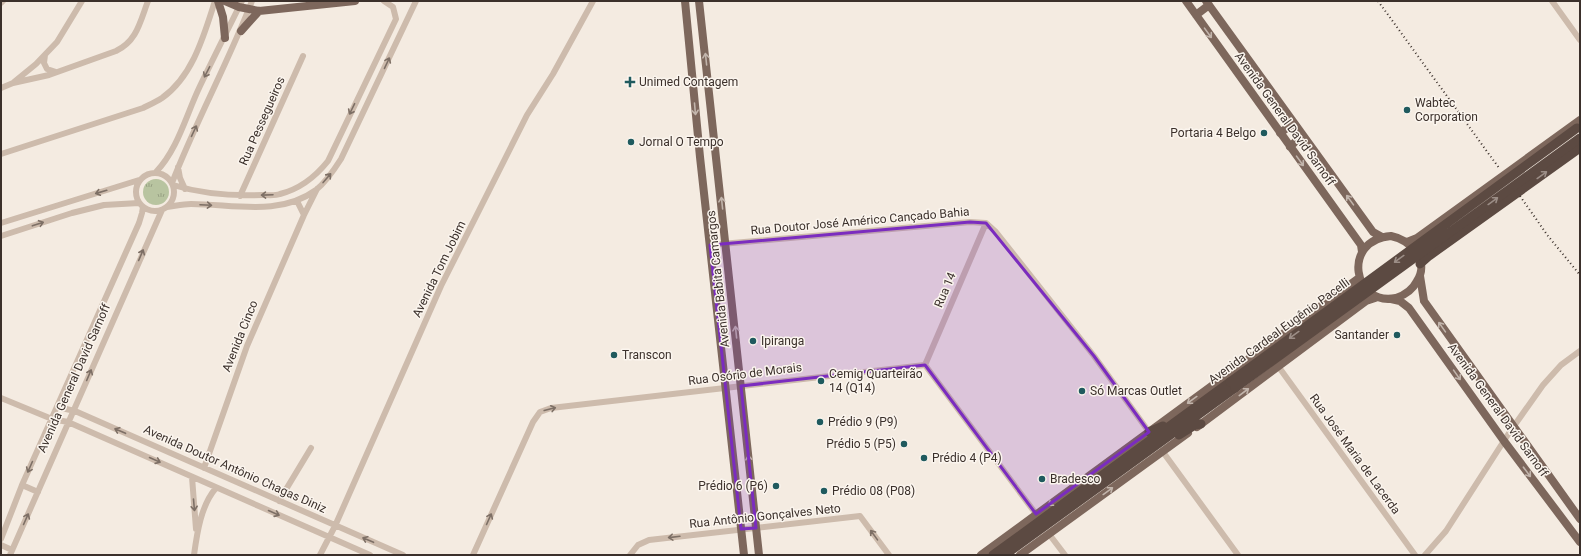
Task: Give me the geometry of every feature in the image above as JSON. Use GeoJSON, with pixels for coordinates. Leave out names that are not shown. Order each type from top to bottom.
{"type":"FeatureCollection","features":[{"type":"Feature","properties":{"kind":"highway","name":"Avenida Cardeal Eugênio Pacelli"},"geometry":{"type":"LineString","coordinates":[[1005,555],[1138,458],[1232,385],[1579,125]]}},
{"type":"Feature","properties":{"kind":"highway","name":"Avenida Cardeal Eugênio Pacelli"},"geometry":{"type":"LineString","coordinates":[[992,555],[1183,417],[1232,385],[1580,138]]}},
{"type":"Feature","properties":{"kind":"highway"},"geometry":{"type":"LineString","coordinates":[[1420,264],[1580,148]]}},
{"type":"Feature","properties":{"kind":"highway"},"geometry":{"type":"LineString","coordinates":[[1149,432],[1183,417]]}},
{"type":"Feature","properties":{"kind":"highway"},"geometry":{"type":"LineString","coordinates":[[1138,458],[1144,456],[1195,425],[1201,424]]}},
{"type":"Feature","properties":{"kind":"main road"},"geometry":{"type":"LineString","coordinates":[[218,1],[223,17],[225,38]]}},
{"type":"Feature","properties":{"kind":"main road"},"geometry":{"type":"LineString","coordinates":[[225,1],[240,4],[249,10],[259,11],[355,1]]}},
{"type":"Feature","properties":{"kind":"main road","name":"Avenida Babita Camargos"},"geometry":{"type":"LineString","coordinates":[[685,1],[744,555]]}},
{"type":"Feature","properties":{"kind":"main road","name":"Avenida Babita Camargos"},"geometry":{"type":"LineString","coordinates":[[699,1],[759,555]]}},
{"type":"Feature","properties":{"kind":"main road","name":"Avenida General David Sarnoff"},"geometry":{"type":"LineString","coordinates":[[1186,1],[1361,246],[1362,252]]}},
{"type":"Feature","properties":{"kind":"main road"},"geometry":{"type":"LineString","coordinates":[[1196,15],[1208,3]]}},
{"type":"Feature","properties":{"kind":"main road","name":"Avenida General David Sarnoff"},"geometry":{"type":"LineString","coordinates":[[1208,3],[1373,232],[1382,237]]}},
{"type":"Feature","properties":{"kind":"main road"},"geometry":{"type":"LineString","coordinates":[[241,31],[259,11]]}},
{"type":"Feature","properties":{"kind":"main road"},"geometry":{"type":"LineString","coordinates":[[1280,133],[1294,123]]}},
{"type":"Feature","properties":{"kind":"main road","name":"Avenida Cardeal Eugênio Pacelli"},"geometry":{"type":"LineString","coordinates":[[1407,242],[1417,238],[1579,125]]}},
{"type":"Feature","properties":{"kind":"main road"},"geometry":{"type":"LineString","coordinates":[[1290,147],[1302,135]]}},
{"type":"Feature","properties":{"kind":"main road"},"geometry":{"type":"LineString","coordinates":[[1391,236],[1400,238],[1407,242],[1414,248],[1418,256],[1420,276],[1409,291],[1401,296],[1391,299],[1378,297],[1370,293],[1359,278],[1358,269],[1358,260],[1367,245],[1382,237],[1391,236]]}},
{"type":"Feature","properties":{"kind":"main road","name":"Avenida General David Sarnoff"},"geometry":{"type":"LineString","coordinates":[[1420,276],[1424,301],[1566,499]]}},
{"type":"Feature","properties":{"kind":"main road","name":"Avenida Cardeal Eugênio Pacelli"},"geometry":{"type":"LineString","coordinates":[[981,555],[1359,278]]}},
{"type":"Feature","properties":{"kind":"main road"},"geometry":{"type":"LineString","coordinates":[[1020,555],[1163,452],[1366,301],[1378,297]]}},
{"type":"Feature","properties":{"kind":"main road","name":"Avenida General David Sarnoff"},"geometry":{"type":"LineString","coordinates":[[1391,299],[1400,301],[1409,308],[1504,441],[1580,542]]}},
{"type":"Feature","properties":{"kind":"main road"},"geometry":{"type":"LineString","coordinates":[[1566,499],[1580,512]]}},
{"type":"Feature","properties":{"kind":"main road"},"geometry":{"type":"LineString","coordinates":[[1566,499],[1580,519]]}},
{"type":"Feature","properties":{"kind":"street"},"geometry":{"type":"LineString","coordinates":[[1,4],[4,1]]}},
{"type":"Feature","properties":{"kind":"street"},"geometry":{"type":"LineString","coordinates":[[13,83],[57,42],[82,1]]}},
{"type":"Feature","properties":{"kind":"street"},"geometry":{"type":"LineString","coordinates":[[1,88],[13,83],[58,72],[116,52],[126,46],[134,36],[148,1]]}},
{"type":"Feature","properties":{"kind":"street"},"geometry":{"type":"LineString","coordinates":[[1,154],[143,108],[162,98],[174,88],[186,74],[200,43],[215,1]]}},
{"type":"Feature","properties":{"kind":"street"},"geometry":{"type":"LineString","coordinates":[[164,209],[170,204],[174,195],[173,184],[178,167],[241,31],[252,1]]}},
{"type":"Feature","properties":{"kind":"street"},"geometry":{"type":"LineString","coordinates":[[1,223],[139,180],[149,173],[156,172],[166,175],[173,184],[185,189],[240,196],[280,194],[295,188],[320,171],[328,161],[396,19],[393,7],[384,1]]}},
{"type":"Feature","properties":{"kind":"street"},"geometry":{"type":"LineString","coordinates":[[139,180],[136,186],[136,195],[141,205],[148,210],[192,204],[258,208],[271,207],[297,201],[317,189],[329,176],[341,159],[416,1]]}},
{"type":"Feature","properties":{"kind":"street","name":"Avenida Tom Jobim"},"geometry":{"type":"LineString","coordinates":[[320,555],[335,526],[441,286],[528,115],[553,74],[593,1]]}},
{"type":"Feature","properties":{"kind":"street"},"geometry":{"type":"LineString","coordinates":[[1552,1],[1580,40]]}},
{"type":"Feature","properties":{"kind":"street"},"geometry":{"type":"LineString","coordinates":[[156,172],[165,162],[172,150],[200,86],[225,38],[240,4]]}},
{"type":"Feature","properties":{"kind":"street"},"geometry":{"type":"LineString","coordinates":[[45,54],[44,63],[47,69],[58,72]]}},
{"type":"Feature","properties":{"kind":"street","name":"Rua Pessegueiros"},"geometry":{"type":"LineString","coordinates":[[240,196],[303,56]]}},
{"type":"Feature","properties":{"kind":"street"},"geometry":{"type":"LineString","coordinates":[[178,167],[180,178],[185,189]]}},
{"type":"Feature","properties":{"kind":"street","name":"Avenida Cinco"},"geometry":{"type":"LineString","coordinates":[[204,468],[247,346],[304,215],[317,189]]}},
{"type":"Feature","properties":{"kind":"street"},"geometry":{"type":"LineString","coordinates":[[297,201],[304,215]]}},
{"type":"Feature","properties":{"kind":"street"},"geometry":{"type":"LineString","coordinates":[[1,236],[72,213],[104,205],[141,205]]}},
{"type":"Feature","properties":{"kind":"street","name":"Avenida General David Sarnoff"},"geometry":{"type":"LineString","coordinates":[[1,539],[22,485],[139,223],[141,205]]}},
{"type":"Feature","properties":{"kind":"street","name":"Avenida General David Sarnoff"},"geometry":{"type":"LineString","coordinates":[[11,552],[73,410],[164,209]]}},
{"type":"Feature","properties":{"kind":"street","name":"Rua Doutor José Américo Cançado Bahia"},"geometry":{"type":"LineString","coordinates":[[710,245],[970,222],[986,223],[996,232],[1094,356],[1149,432]]}},
{"type":"Feature","properties":{"kind":"street","name":"Rua 14"},"geometry":{"type":"LineString","coordinates":[[925,365],[986,223]]}},
{"type":"Feature","properties":{"kind":"street"},"geometry":{"type":"LineString","coordinates":[[1425,555],[1446,531],[1504,441],[1543,386],[1561,365],[1580,351]]}},
{"type":"Feature","properties":{"kind":"street"},"geometry":{"type":"LineString","coordinates":[[925,365],[1036,514]]}},
{"type":"Feature","properties":{"kind":"street","name":"Rua Osório de Morais"},"geometry":{"type":"LineString","coordinates":[[473,555],[533,422],[540,412],[551,408],[925,365]]}},
{"type":"Feature","properties":{"kind":"street","name":"Rua José Maria de Lacerda"},"geometry":{"type":"LineString","coordinates":[[1278,366],[1415,555]]}},
{"type":"Feature","properties":{"kind":"street","name":"Avenida Doutor Antônio Chagas Diniz"},"geometry":{"type":"LineString","coordinates":[[1,398],[52,419],[68,422],[370,555]]}},
{"type":"Feature","properties":{"kind":"street","name":"Avenida Doutor Antônio Chagas Diniz"},"geometry":{"type":"LineString","coordinates":[[57,407],[73,410],[403,555]]}},
{"type":"Feature","properties":{"kind":"street"},"geometry":{"type":"LineString","coordinates":[[279,501],[311,448]]}},
{"type":"Feature","properties":{"kind":"street"},"geometry":{"type":"LineString","coordinates":[[1163,452],[1238,555]]}},
{"type":"Feature","properties":{"kind":"street"},"geometry":{"type":"LineString","coordinates":[[192,477],[197,532]]}},
{"type":"Feature","properties":{"kind":"street"},"geometry":{"type":"LineString","coordinates":[[22,485],[38,492]]}},
{"type":"Feature","properties":{"kind":"street"},"geometry":{"type":"LineString","coordinates":[[194,555],[197,532],[208,499],[216,488]]}},
{"type":"Feature","properties":{"kind":"street","name":"Rua Antônio Gonçalves Neto"},"geometry":{"type":"LineString","coordinates":[[630,555],[638,545],[649,540],[860,516],[888,555]]}},
{"type":"Feature","properties":{"kind":"street"},"geometry":{"type":"LineString","coordinates":[[1049,534],[1065,555]]}},
{"type":"Feature","properties":{"kind":"street"},"geometry":{"type":"LineString","coordinates":[[1,544],[11,552]]}},
{"type":"Feature","properties":{"kind":"highlighted area"},"geometry":{"type":"Polygon","coordinates":[[[970,222],[986,223],[1094,356],[1149,432],[1036,514],[925,365],[741,386],[756,528],[741,529],[710,245],[970,222]]]}},
{"type":"Feature","properties":{"kind":"green space"},"geometry":{"type":"Polygon","coordinates":[[[156,179],[165,183],[169,192],[165,201],[156,205],[147,201],[143,192],[147,183],[156,179]]]}},
{"type":"Feature","properties":{"kind":"railway"},"geometry":{"type":"LineString","coordinates":[[1378,1],[1499,168]]}},
{"type":"Feature","properties":{"kind":"railway"},"geometry":{"type":"LineString","coordinates":[[1520,196],[1548,236],[1580,275]]}},
{"type":"Feature","properties":{"kind":"place","name":"Unimed Contagem"},"geometry":{"type":"Point","coordinates":[630,82]}},
{"type":"Feature","properties":{"kind":"place","name":"Wabtec Corporation"},"geometry":{"type":"Point","coordinates":[1407,110]}},
{"type":"Feature","properties":{"kind":"place","name":"Portaria 4 Belgo"},"geometry":{"type":"Point","coordinates":[1264,133]}},
{"type":"Feature","properties":{"kind":"place","name":"Jornal O Tempo"},"geometry":{"type":"Point","coordinates":[631,142]}},
{"type":"Feature","properties":{"kind":"place","name":"Santander"},"geometry":{"type":"Point","coordinates":[1397,335]}},
{"type":"Feature","properties":{"kind":"place","name":"Ipiranga"},"geometry":{"type":"Point","coordinates":[753,341]}},
{"type":"Feature","properties":{"kind":"place","name":"Transcon"},"geometry":{"type":"Point","coordinates":[614,355]}},
{"type":"Feature","properties":{"kind":"place","name":"Cemig Quarteirão 14 (Q14)"},"geometry":{"type":"Point","coordinates":[821,381]}},
{"type":"Feature","properties":{"kind":"place","name":"Só Marcas Outlet"},"geometry":{"type":"Point","coordinates":[1082,391]}},
{"type":"Feature","properties":{"kind":"place","name":"Prédio 9 (P9)"},"geometry":{"type":"Point","coordinates":[820,422]}},
{"type":"Feature","properties":{"kind":"place","name":"Prédio 5 (P5)"},"geometry":{"type":"Point","coordinates":[904,444]}},
{"type":"Feature","properties":{"kind":"place","name":"Prédio 4 (P4)"},"geometry":{"type":"Point","coordinates":[924,458]}},
{"type":"Feature","properties":{"kind":"place","name":"Bradesco"},"geometry":{"type":"Point","coordinates":[1042,479]}},
{"type":"Feature","properties":{"kind":"place","name":"Prédio 6 (P6)"},"geometry":{"type":"Point","coordinates":[776,486]}},
{"type":"Feature","properties":{"kind":"place","name":"Prédio 08 (P08)"},"geometry":{"type":"Point","coordinates":[824,491]}}]}
